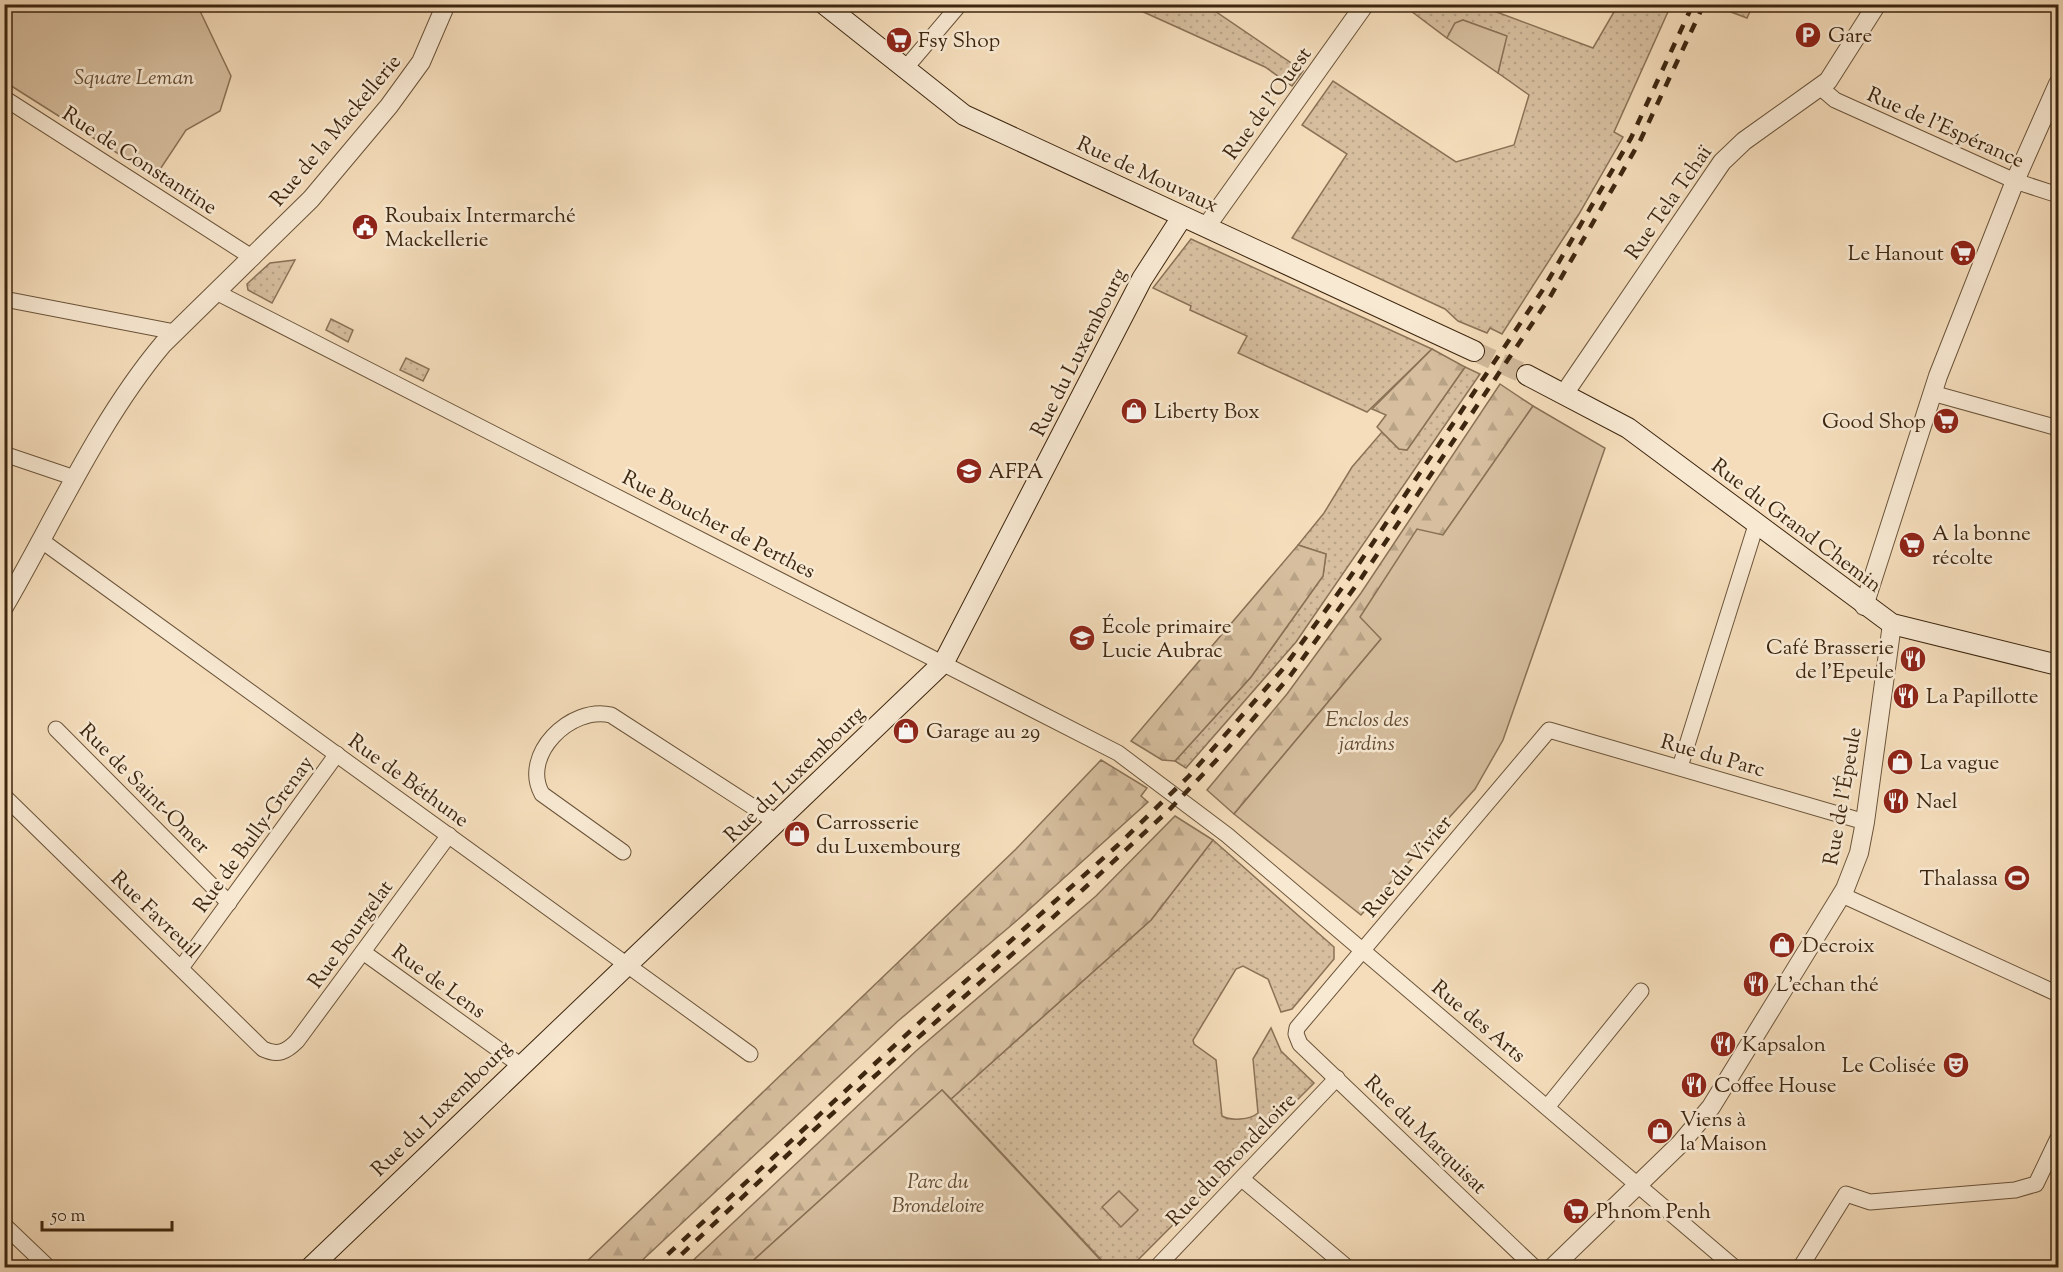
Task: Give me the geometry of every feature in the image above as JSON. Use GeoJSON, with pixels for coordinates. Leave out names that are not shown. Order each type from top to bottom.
{"type":"FeatureCollection","features":[{"type":"Feature","properties":{"kind":"main road","name":"Rue de Mouvaux"},"geometry":{"type":"LineString","coordinates":[[824,4],[904,70],[964,115],[1474,351]]}},
{"type":"Feature","properties":{"kind":"main road","name":"Rue du Luxembourg"},"geometry":{"type":"LineString","coordinates":[[310,1268],[944,662],[1142,279],[1182,217]]}},
{"type":"Feature","properties":{"kind":"main road","name":"Rue du Grand Chemin"},"geometry":{"type":"LineString","coordinates":[[1527,375],[1628,428],[1757,522],[1864,606],[1892,624],[1911,631],[2058,665]]}},
{"type":"Feature","properties":{"kind":"street","name":"Rue de la Mackellerie"},"geometry":{"type":"LineString","coordinates":[[4,607],[75,478],[145,368],[175,332],[239,272],[310,200],[389,106],[421,62],[446,4]]}},
{"type":"Feature","properties":{"kind":"street"},"geometry":{"type":"LineString","coordinates":[[904,70],[960,4]]}},
{"type":"Feature","properties":{"kind":"street","name":"Rue de l'Ouest"},"geometry":{"type":"LineString","coordinates":[[1206,227],[1365,4]]}},
{"type":"Feature","properties":{"kind":"street","name":"Rue Tela Tchaï"},"geometry":{"type":"LineString","coordinates":[[1564,394],[1722,162],[1744,141],[1821,88],[1841,64],[1877,4]]}},
{"type":"Feature","properties":{"kind":"street"},"geometry":{"type":"LineString","coordinates":[[1864,606],[1932,393],[2015,182],[2058,84]]}},
{"type":"Feature","properties":{"kind":"street","name":"Rue de l'Espérance"},"geometry":{"type":"LineString","coordinates":[[1821,88],[1836,100],[2015,182],[2058,195]]}},
{"type":"Feature","properties":{"kind":"street","name":"Rue de Constantine"},"geometry":{"type":"LineString","coordinates":[[4,98],[253,258]]}},
{"type":"Feature","properties":{"kind":"street","name":"Rue Boucher de Perthes"},"geometry":{"type":"LineString","coordinates":[[216,292],[944,662],[1118,753],[1194,809]]}},
{"type":"Feature","properties":{"kind":"street"},"geometry":{"type":"LineString","coordinates":[[4,300],[175,332]]}},
{"type":"Feature","properties":{"kind":"street"},"geometry":{"type":"LineString","coordinates":[[1932,393],[2058,428]]}},
{"type":"Feature","properties":{"kind":"street"},"geometry":{"type":"LineString","coordinates":[[4,454],[75,478]]}},
{"type":"Feature","properties":{"kind":"street"},"geometry":{"type":"LineString","coordinates":[[1680,767],[1757,522]]}},
{"type":"Feature","properties":{"kind":"street","name":"Rue de Béthune"},"geometry":{"type":"LineString","coordinates":[[42,541],[750,1054]]}},
{"type":"Feature","properties":{"kind":"street","name":"Rue de l'Épeule"},"geometry":{"type":"LineString","coordinates":[[1551,1268],[1680,1144],[1711,1107],[1842,895],[1854,869],[1865,822],[1892,624]]}},
{"type":"Feature","properties":{"kind":"street"},"geometry":{"type":"LineString","coordinates":[[623,852],[542,795],[537,786],[535,776],[548,745],[564,726],[591,713],[611,715],[778,823]]}},
{"type":"Feature","properties":{"kind":"street","name":"Rue de Saint-Omer"},"geometry":{"type":"LineString","coordinates":[[56,729],[229,903]]}},
{"type":"Feature","properties":{"kind":"street","name":"Rue du Parc"},"geometry":{"type":"LineString","coordinates":[[1549,730],[1865,822]]}},
{"type":"Feature","properties":{"kind":"street","name":"Rue du Vivier"},"geometry":{"type":"LineString","coordinates":[[1298,1028],[1549,730]]}},
{"type":"Feature","properties":{"kind":"street","name":"Rue de Bully-Grenay"},"geometry":{"type":"LineString","coordinates":[[181,968],[337,754]]}},
{"type":"Feature","properties":{"kind":"street","name":"Rue Favreuil"},"geometry":{"type":"LineString","coordinates":[[4,796],[264,1049],[273,1053],[282,1053]]}},
{"type":"Feature","properties":{"kind":"street","name":"Rue des Arts"},"geometry":{"type":"LineString","coordinates":[[1194,809],[1548,1106],[1735,1268]]}},
{"type":"Feature","properties":{"kind":"street","name":"Rue Bourgelat"},"geometry":{"type":"LineString","coordinates":[[282,1053],[297,1041],[449,836]]}},
{"type":"Feature","properties":{"kind":"street"},"geometry":{"type":"LineString","coordinates":[[1842,895],[2058,994]]}},
{"type":"Feature","properties":{"kind":"street","name":"Rue de Lens"},"geometry":{"type":"LineString","coordinates":[[363,952],[520,1065]]}},
{"type":"Feature","properties":{"kind":"street"},"geometry":{"type":"LineString","coordinates":[[1548,1106],[1641,991]]}},
{"type":"Feature","properties":{"kind":"street","name":"Rue du Marquisat"},"geometry":{"type":"LineString","coordinates":[[1298,1028],[1296,1034],[1300,1044],[1535,1268]]}},
{"type":"Feature","properties":{"kind":"street","name":"Rue du Brondeloire"},"geometry":{"type":"LineString","coordinates":[[1156,1268],[1337,1078]]}},
{"type":"Feature","properties":{"kind":"street"},"geometry":{"type":"LineString","coordinates":[[1800,1268],[1846,1194],[1870,1202],[2015,1190],[2036,1184],[2058,1138]]}},
{"type":"Feature","properties":{"kind":"street"},"geometry":{"type":"LineString","coordinates":[[1242,1179],[1348,1268]]}},
{"type":"Feature","properties":{"kind":"street"},"geometry":{"type":"LineString","coordinates":[[4,1225],[49,1268]]}},
{"type":"Feature","properties":{"kind":"green space","name":"Square Leman"},"geometry":{"type":"Polygon","coordinates":[[[12,5],[188,5],[200,11],[231,76],[220,111],[186,130],[155,177],[5,82],[5,18],[12,5]]]}},
{"type":"Feature","properties":{"kind":"green space"},"geometry":{"type":"Polygon","coordinates":[[[1128,5],[1206,5],[1303,71],[1292,86],[1265,67],[1128,5]]]}},
{"type":"Feature","properties":{"kind":"green space"},"geometry":{"type":"Polygon","coordinates":[[[1403,5],[1478,5],[1593,48],[1618,5],[1671,5],[1614,132],[1623,137],[1579,214],[1502,334],[1490,328],[1487,333],[1458,321],[1445,309],[1292,238],[1347,154],[1302,125],[1333,81],[1456,162],[1514,145],[1529,95],[1498,73],[1506,36],[1463,20],[1455,23],[1447,38],[1403,5]]]}},
{"type":"Feature","properties":{"kind":"green space"},"geometry":{"type":"Polygon","coordinates":[[[1734,5],[1753,5],[1747,18],[1731,12],[1734,5]]]}},
{"type":"Feature","properties":{"kind":"green space"},"geometry":{"type":"Polygon","coordinates":[[[1463,20],[1507,36],[1498,73],[1447,38],[1455,23],[1463,20]]]}},
{"type":"Feature","properties":{"kind":"green space"},"geometry":{"type":"Polygon","coordinates":[[[1191,239],[1432,349],[1367,412],[1238,353],[1247,336],[1190,310],[1191,306],[1153,288],[1191,239]]]}},
{"type":"Feature","properties":{"kind":"green space"},"geometry":{"type":"Polygon","coordinates":[[[295,260],[272,303],[248,290],[247,284],[270,263],[295,260]]]}},
{"type":"Feature","properties":{"kind":"green space"},"geometry":{"type":"Polygon","coordinates":[[[331,319],[353,330],[348,342],[326,330],[331,319]]]}},
{"type":"Feature","properties":{"kind":"green space"},"geometry":{"type":"Polygon","coordinates":[[[1432,349],[1465,367],[1407,450],[1399,449],[1377,427],[1386,415],[1372,409],[1432,349]]]}},
{"type":"Feature","properties":{"kind":"green space"},"geometry":{"type":"Polygon","coordinates":[[[406,358],[429,369],[423,381],[400,370],[406,358]]]}},
{"type":"Feature","properties":{"kind":"green space"},"geometry":{"type":"Polygon","coordinates":[[[1465,367],[1480,374],[1296,642],[1186,768],[1175,761],[1251,677],[1323,576],[1326,554],[1298,545],[1324,513],[1352,467],[1382,432],[1399,449],[1407,450],[1465,367]]]}},
{"type":"Feature","properties":{"kind":"green space"},"geometry":{"type":"Polygon","coordinates":[[[1500,384],[1533,406],[1443,535],[1381,639],[1234,814],[1207,790],[1287,694],[1361,593],[1500,384]]]}},
{"type":"Feature","properties":{"kind":"green space","name":"Enclos des jardins"},"geometry":{"type":"Polygon","coordinates":[[[1533,406],[1605,448],[1503,740],[1475,789],[1361,915],[1234,814],[1381,639],[1360,617],[1417,529],[1443,535],[1533,406]]]}},
{"type":"Feature","properties":{"kind":"green space"},"geometry":{"type":"Polygon","coordinates":[[[1298,545],[1326,554],[1323,576],[1251,677],[1175,761],[1162,760],[1131,741],[1298,545]]]}},
{"type":"Feature","properties":{"kind":"green space"},"geometry":{"type":"Polygon","coordinates":[[[1101,760],[1147,788],[1141,796],[1148,802],[1014,923],[898,1021],[635,1267],[581,1267],[1016,849],[1101,760]]]}},
{"type":"Feature","properties":{"kind":"green space"},"geometry":{"type":"Polygon","coordinates":[[[1175,816],[1213,840],[1151,920],[951,1099],[942,1090],[746,1267],[685,1268],[916,1051],[1096,896],[1175,816]]]}},
{"type":"Feature","properties":{"kind":"green space"},"geometry":{"type":"Polygon","coordinates":[[[1213,840],[1334,947],[1334,959],[1292,1009],[1281,1012],[1268,979],[1243,966],[1236,969],[1193,1040],[1194,1044],[1216,1060],[1222,1116],[1240,1119],[1258,1113],[1253,1059],[1271,1028],[1281,1051],[1314,1083],[1131,1267],[1108,1267],[951,1099],[1151,920],[1213,840]]]}},
{"type":"Feature","properties":{"kind":"green space","name":"Parc du Brondeloire"},"geometry":{"type":"Polygon","coordinates":[[[942,1090],[1106,1266],[746,1267],[942,1090]]]}},
{"type":"Feature","properties":{"kind":"green space"},"geometry":{"type":"Polygon","coordinates":[[[1119,1191],[1138,1210],[1121,1227],[1102,1207],[1119,1191]]]}},
{"type":"Feature","properties":{"kind":"tunnel"},"geometry":{"type":"LineString","coordinates":[[1474,351],[1527,375]]}},
{"type":"Feature","properties":{"kind":"railway"},"geometry":{"type":"LineString","coordinates":[[653,1268],[931,1012],[1118,845],[1189,776],[1282,670],[1350,577],[1542,291],[1631,138],[1693,4]]}},
{"type":"Feature","properties":{"kind":"railway"},"geometry":{"type":"LineString","coordinates":[[667,1268],[814,1130],[1036,933],[1169,810],[1228,748],[1290,676],[1360,580],[1550,297],[1640,141],[1704,4]]}},
{"type":"Feature","properties":{"kind":"place","name":"Gare"},"geometry":{"type":"Point","coordinates":[1808,35]}},
{"type":"Feature","properties":{"kind":"place","name":"Fsy Shop"},"geometry":{"type":"Point","coordinates":[899,40]}},
{"type":"Feature","properties":{"kind":"place","name":"Roubaix Intermarché Mackellerie"},"geometry":{"type":"Point","coordinates":[365,227]}},
{"type":"Feature","properties":{"kind":"place","name":"Le Hanout"},"geometry":{"type":"Point","coordinates":[1963,253]}},
{"type":"Feature","properties":{"kind":"place","name":"Liberty Box"},"geometry":{"type":"Point","coordinates":[1134,411]}},
{"type":"Feature","properties":{"kind":"place","name":"Good Shop"},"geometry":{"type":"Point","coordinates":[1946,421]}},
{"type":"Feature","properties":{"kind":"place","name":"AFPA"},"geometry":{"type":"Point","coordinates":[969,471]}},
{"type":"Feature","properties":{"kind":"place","name":"A la bonne récolte"},"geometry":{"type":"Point","coordinates":[1912,545]}},
{"type":"Feature","properties":{"kind":"place","name":"École primaire Lucie Aubrac"},"geometry":{"type":"Point","coordinates":[1082,638]}},
{"type":"Feature","properties":{"kind":"place","name":"Café Brasserie de l'Epeule"},"geometry":{"type":"Point","coordinates":[1913,659]}},
{"type":"Feature","properties":{"kind":"place","name":"La Papillotte"},"geometry":{"type":"Point","coordinates":[1906,696]}},
{"type":"Feature","properties":{"kind":"place","name":"Garage au 29"},"geometry":{"type":"Point","coordinates":[906,731]}},
{"type":"Feature","properties":{"kind":"place","name":"La vague"},"geometry":{"type":"Point","coordinates":[1900,762]}},
{"type":"Feature","properties":{"kind":"place","name":"Nael"},"geometry":{"type":"Point","coordinates":[1896,801]}},
{"type":"Feature","properties":{"kind":"place","name":"Carrosserie du Luxembourg"},"geometry":{"type":"Point","coordinates":[797,834]}},
{"type":"Feature","properties":{"kind":"place","name":"Thalassa"},"geometry":{"type":"Point","coordinates":[2017,878]}},
{"type":"Feature","properties":{"kind":"place","name":"Decroix"},"geometry":{"type":"Point","coordinates":[1782,945]}},
{"type":"Feature","properties":{"kind":"place","name":"L'echan thé"},"geometry":{"type":"Point","coordinates":[1756,984]}},
{"type":"Feature","properties":{"kind":"place","name":"Kapsalon"},"geometry":{"type":"Point","coordinates":[1723,1044]}},
{"type":"Feature","properties":{"kind":"place","name":"Le Colisée"},"geometry":{"type":"Point","coordinates":[1956,1065]}},
{"type":"Feature","properties":{"kind":"place","name":"Coffee House"},"geometry":{"type":"Point","coordinates":[1694,1085]}},
{"type":"Feature","properties":{"kind":"place","name":"Viens à la Maison"},"geometry":{"type":"Point","coordinates":[1660,1131]}},
{"type":"Feature","properties":{"kind":"place","name":"Phnom Penh"},"geometry":{"type":"Point","coordinates":[1576,1211]}}]}
